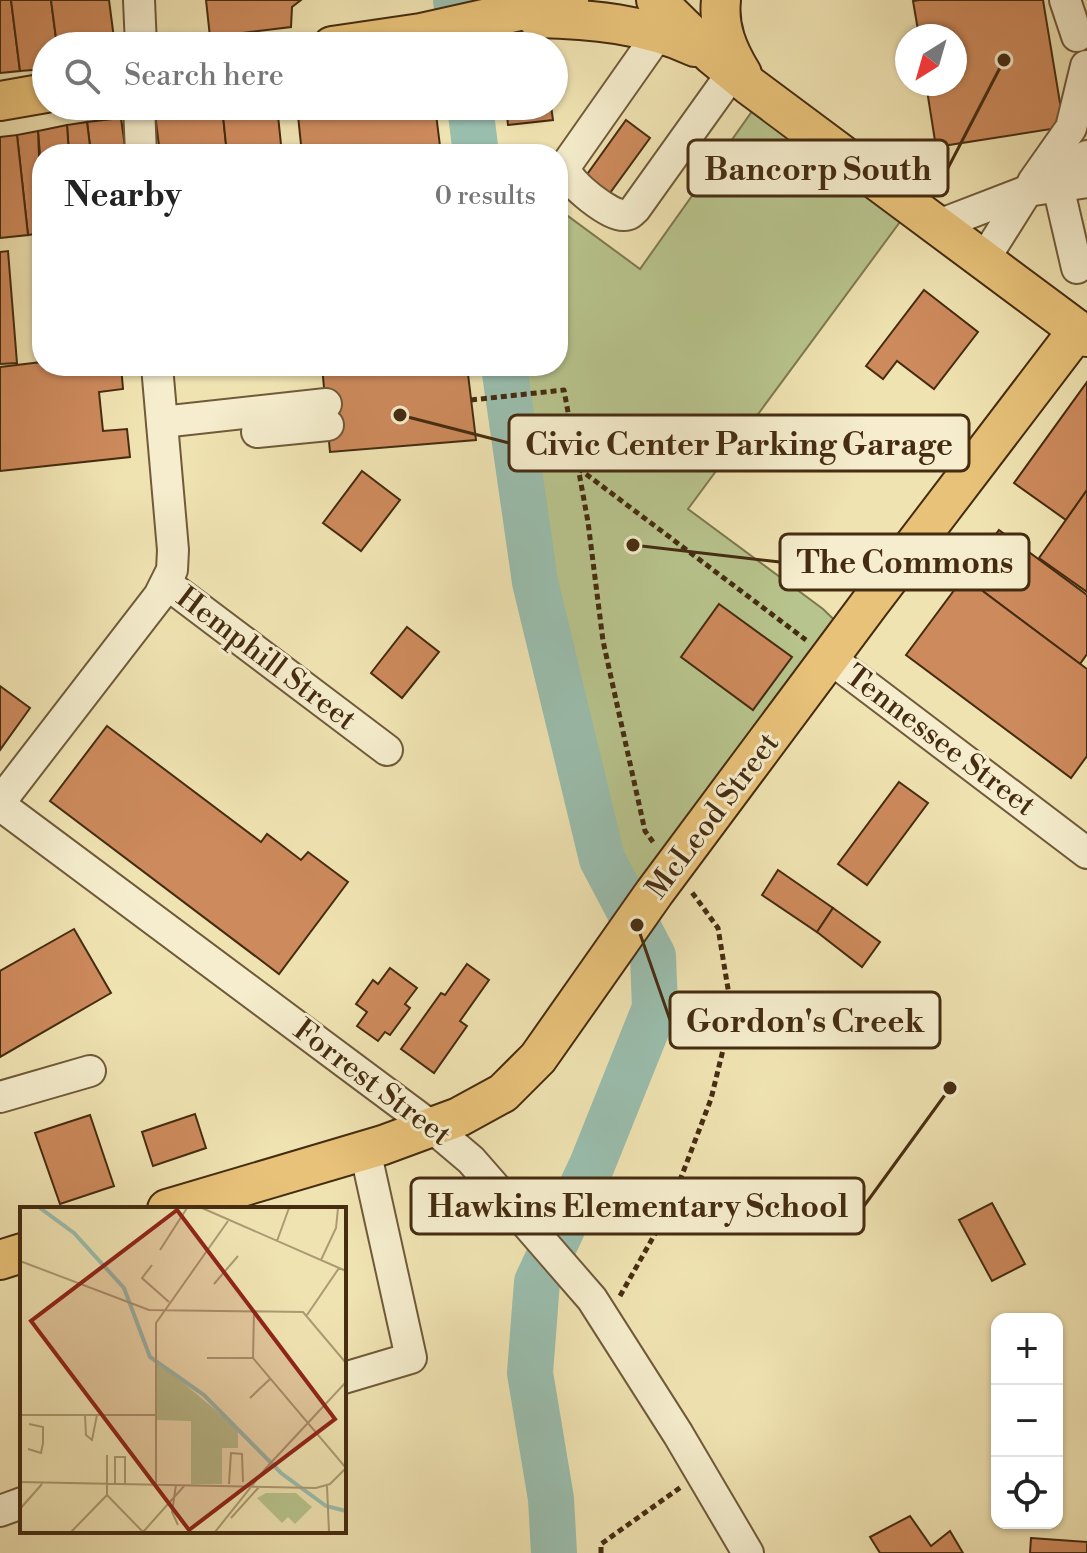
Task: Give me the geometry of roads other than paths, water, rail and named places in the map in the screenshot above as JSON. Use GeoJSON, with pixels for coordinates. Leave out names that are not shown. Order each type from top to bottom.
{"type":"FeatureCollection","features":[{"type":"Feature","properties":{"kind":"main road"},"geometry":{"type":"LineString","coordinates":[[721,0],[721,25],[732,71]]}},
{"type":"Feature","properties":{"kind":"main road"},"geometry":{"type":"LineString","coordinates":[[436,32],[551,3]]}},
{"type":"Feature","properties":{"kind":"main road"},"geometry":{"type":"LineString","coordinates":[[501,17],[600,22],[657,16],[1082,334]]}},
{"type":"Feature","properties":{"kind":"main road"},"geometry":{"type":"LineString","coordinates":[[0,101],[32,95]]}},
{"type":"Feature","properties":{"kind":"main road","name":"McLeod Street"},"geometry":{"type":"LineString","coordinates":[[174,1207],[432,1127],[486,1104],[520,1078],[538,1058],[610,957],[822,652],[870,603],[1082,334]]}},
{"type":"Feature","properties":{"kind":"main road"},"geometry":{"type":"LineString","coordinates":[[0,1260],[20,1254]]}},
{"type":"Feature","properties":{"kind":"street"},"geometry":{"type":"LineString","coordinates":[[139,0],[140,32]]}},
{"type":"Feature","properties":{"kind":"street"},"geometry":{"type":"LineString","coordinates":[[1065,0],[1077,36]]}},
{"type":"Feature","properties":{"kind":"street"},"geometry":{"type":"LineString","coordinates":[[568,164],[657,16]]}},
{"type":"Feature","properties":{"kind":"street"},"geometry":{"type":"LineString","coordinates":[[983,261],[1071,128],[1086,66]]}},
{"type":"Feature","properties":{"kind":"street"},"geometry":{"type":"LineString","coordinates":[[568,175],[571,183],[611,212],[628,215],[732,71]]}},
{"type":"Feature","properties":{"kind":"street"},"geometry":{"type":"LineString","coordinates":[[140,120],[141,144]]}},
{"type":"Feature","properties":{"kind":"street"},"geometry":{"type":"LineString","coordinates":[[936,226],[1027,191],[1087,156]]}},
{"type":"Feature","properties":{"kind":"street"},"geometry":{"type":"LineString","coordinates":[[1027,191],[1073,184],[1077,268]]}},
{"type":"Feature","properties":{"kind":"street","name":"Hemphill Street"},"geometry":{"type":"LineString","coordinates":[[158,376],[173,550],[172,570],[167,584],[387,750]]}},
{"type":"Feature","properties":{"kind":"street"},"geometry":{"type":"LineString","coordinates":[[163,431],[327,415]]}},
{"type":"Feature","properties":{"kind":"street"},"geometry":{"type":"LineString","coordinates":[[0,804],[167,584]]}},
{"type":"Feature","properties":{"kind":"street","name":"Tennessee Street"},"geometry":{"type":"LineString","coordinates":[[822,652],[1087,853]]}},
{"type":"Feature","properties":{"kind":"street","name":"Forrest Street"},"geometry":{"type":"LineString","coordinates":[[0,804],[432,1127],[471,1160],[592,1299],[748,1553]]}},
{"type":"Feature","properties":{"kind":"street"},"geometry":{"type":"LineString","coordinates":[[0,1097],[90,1071]]}},
{"type":"Feature","properties":{"kind":"street"},"geometry":{"type":"LineString","coordinates":[[346,1377],[411,1358],[365,1150]]}},
{"type":"Feature","properties":{"kind":"street"},"geometry":{"type":"LineString","coordinates":[[0,1511],[20,1504]]}},
{"type":"Feature","properties":{"kind":"waterway"},"geometry":{"type":"LineString","coordinates":[[456,0],[460,32]]}},
{"type":"Feature","properties":{"kind":"waterway"},"geometry":{"type":"LineString","coordinates":[[472,120],[475,144]]}},
{"type":"Feature","properties":{"kind":"waterway"},"geometry":{"type":"LineString","coordinates":[[505,376],[535,582],[602,859],[653,956],[655,1008],[592,1165],[537,1282],[530,1373],[551,1499],[554,1553]]}},
{"type":"Feature","properties":{"kind":"place","name":"Bancorp South"},"geometry":{"type":"Point","coordinates":[1004,60]}},
{"type":"Feature","properties":{"kind":"place","name":"Civic Center Parking Garage"},"geometry":{"type":"Point","coordinates":[400,415]}},
{"type":"Feature","properties":{"kind":"place","name":"The Commons"},"geometry":{"type":"Point","coordinates":[633,545]}},
{"type":"Feature","properties":{"kind":"place","name":"Gordon's Creek"},"geometry":{"type":"Point","coordinates":[637,925]}},
{"type":"Feature","properties":{"kind":"place","name":"Hawkins Elementary School"},"geometry":{"type":"Point","coordinates":[950,1088]}}]}
